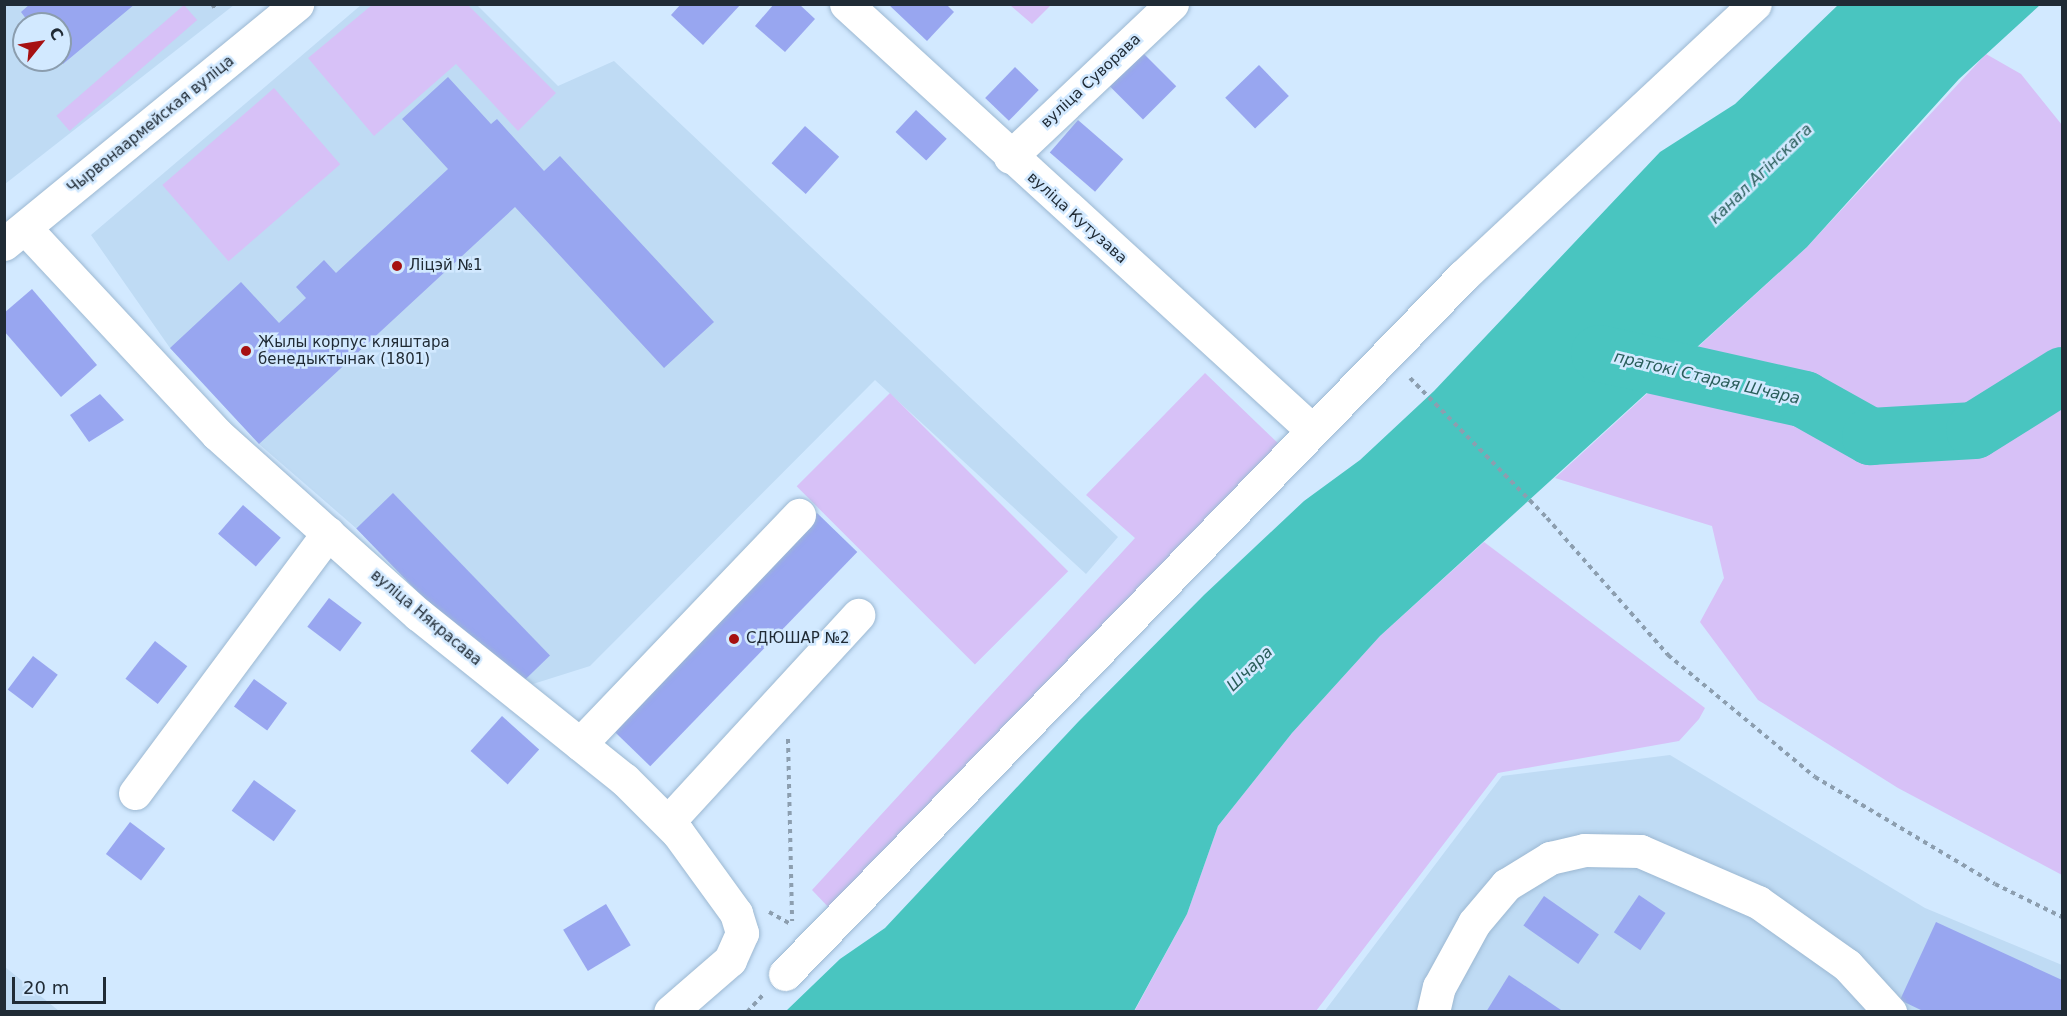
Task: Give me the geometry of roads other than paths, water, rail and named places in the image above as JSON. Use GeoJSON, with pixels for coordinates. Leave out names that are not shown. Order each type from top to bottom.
{"type":"FeatureCollection","features":[{"type":"Feature","properties":{"kind":"street","name":"Чырвонаармейская вуліца"},"geometry":{"type":"LineString","coordinates":[[15,236],[297,4]]}},
{"type":"Feature","properties":{"kind":"street","name":"вуліца Кутузава"},"geometry":{"type":"LineString","coordinates":[[846,4],[1010,157],[1311,429]]}},
{"type":"Feature","properties":{"kind":"street","name":"вуліца Суворава"},"geometry":{"type":"LineString","coordinates":[[1010,157],[1172,4]]}},
{"type":"Feature","properties":{"kind":"street"},"geometry":{"type":"LineString","coordinates":[[785,974],[1311,429],[1463,276],[1755,4]]}},
{"type":"Feature","properties":{"kind":"street","name":"вуліца Някрасава"},"geometry":{"type":"LineString","coordinates":[[15,236],[218,434],[419,615],[624,779],[712,876],[736,913],[742,933],[730,960],[670,1011]]}},
{"type":"Feature","properties":{"kind":"street"},"geometry":{"type":"LineString","coordinates":[[580,744],[799,515]]}},
{"type":"Feature","properties":{"kind":"street"},"geometry":{"type":"LineString","coordinates":[[135,793],[328,533]]}},
{"type":"Feature","properties":{"kind":"street"},"geometry":{"type":"LineString","coordinates":[[677,812],[858,615]]}},
{"type":"Feature","properties":{"kind":"street"},"geometry":{"type":"LineString","coordinates":[[1433,1011],[1439,987],[1474,923],[1506,885],[1550,858],[1584,850],[1640,851],[1758,902],[1847,965],[1890,1011]]}},
{"type":"Feature","properties":{"kind":"water"},"geometry":{"type":"Polygon","coordinates":[[[1838,5],[2040,5],[1959,79],[1807,247],[1380,636],[1292,733],[1218,826],[1187,914],[1134,1011],[786,1011],[840,959],[885,928],[1079,721],[1204,595],[1304,501],[1360,460],[1434,391],[1660,152],[1735,104],[1838,5]]]}},
{"type":"Feature","properties":{"kind":"waterway","name":"пратокі Старая Шчара"},"geometry":{"type":"LineString","coordinates":[[1599,353],[1804,399],[1870,436],[1974,430],[2062,375]]}},
{"type":"Feature","properties":{"kind":"place","name":"Ліцэй №1"},"geometry":{"type":"Point","coordinates":[397,266]}},
{"type":"Feature","properties":{"kind":"place","name":"Жылы корпус кляштара бенедыктынак (1801)"},"geometry":{"type":"Point","coordinates":[246,351]}},
{"type":"Feature","properties":{"kind":"place","name":"СДЮШАР №2"},"geometry":{"type":"Point","coordinates":[734,639]}},
{"type":"Feature","properties":{"kind":"water label","name":"канал Агінскага"},"geometry":{"type":"Point","coordinates":[1761,174]}},
{"type":"Feature","properties":{"kind":"water label","name":"Шчара"},"geometry":{"type":"Point","coordinates":[1250,669]}}]}
